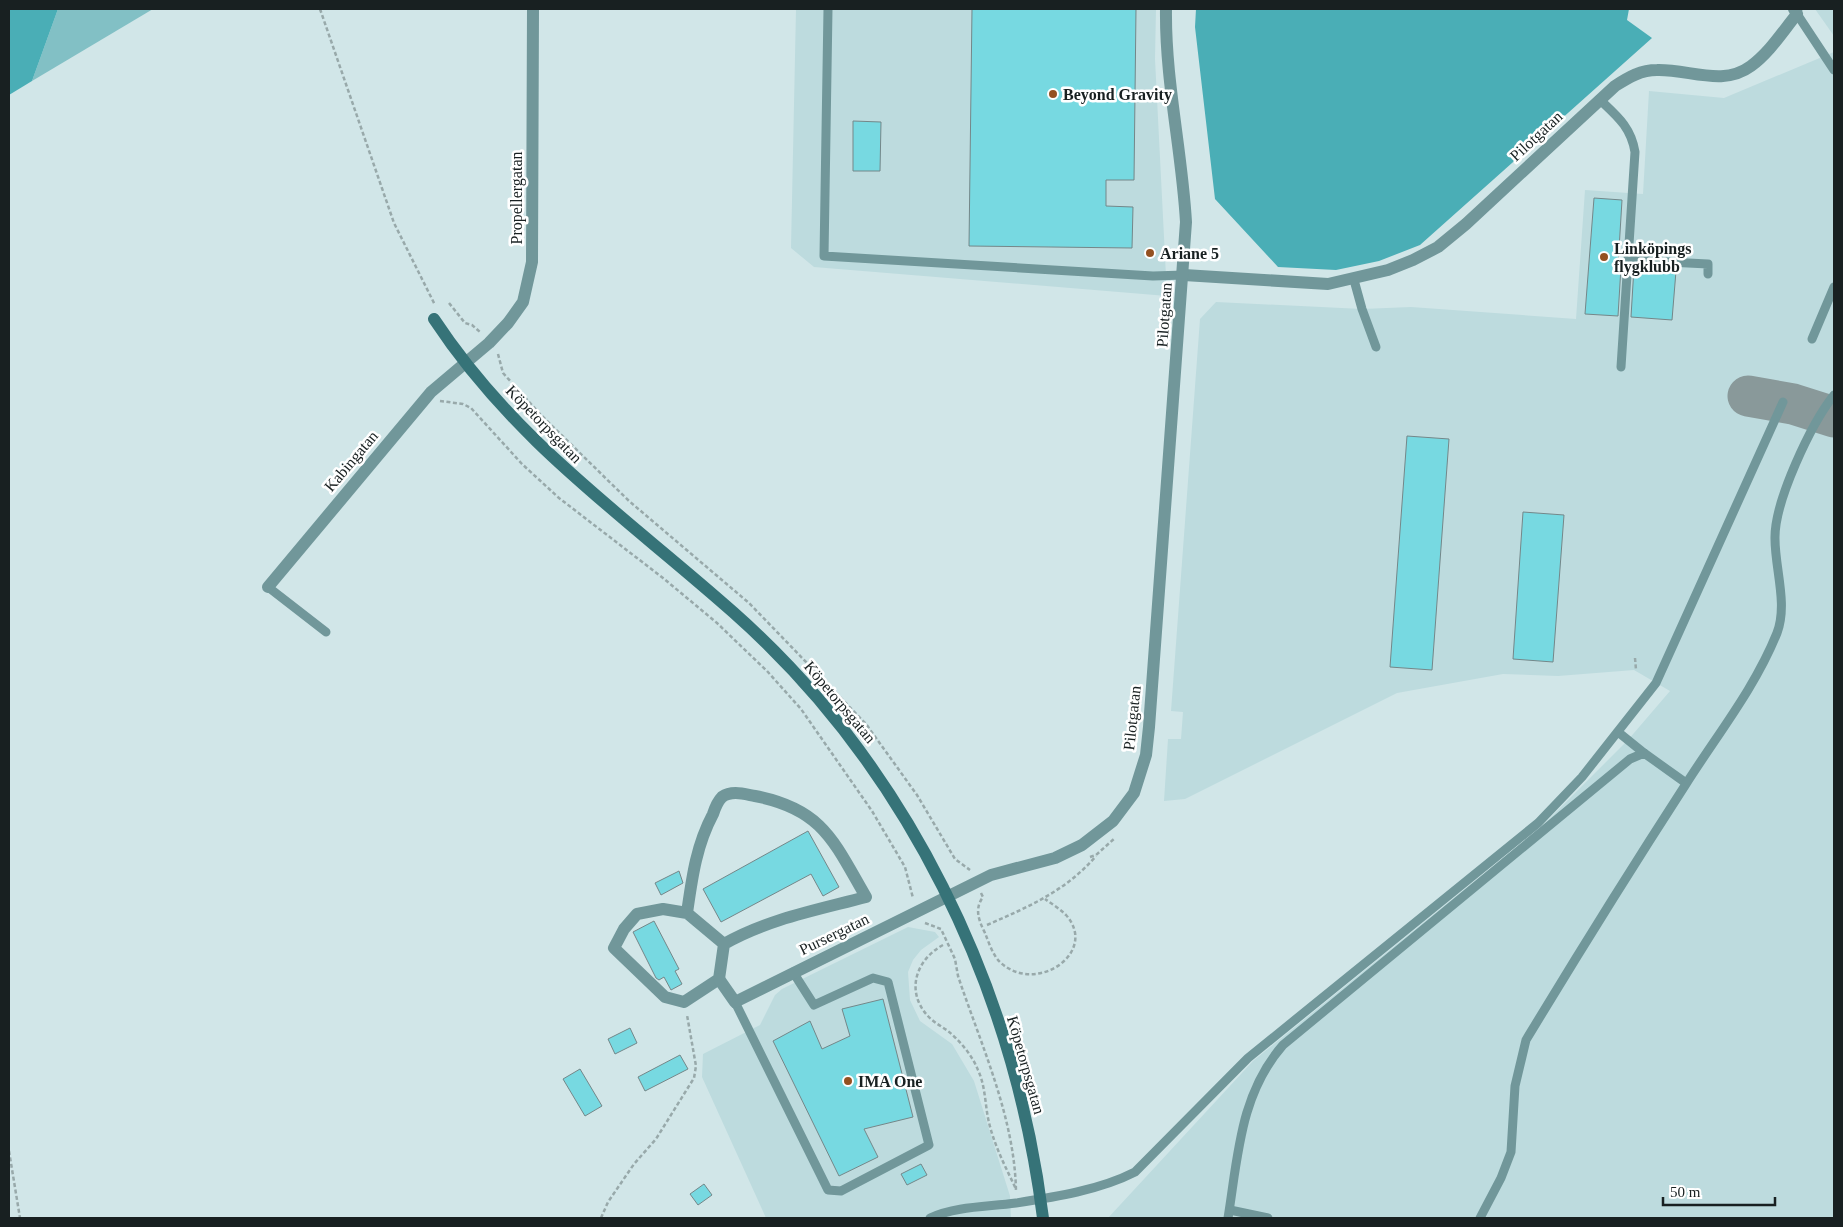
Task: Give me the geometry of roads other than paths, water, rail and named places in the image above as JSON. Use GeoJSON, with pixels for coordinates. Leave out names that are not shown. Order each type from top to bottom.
{"type":"FeatureCollection","features":[{"type":"Feature","properties":{"kind":"street","name":"Propellergatan"},"geometry":{"type":"LineString","coordinates":[[465,362],[489,343],[508,323],[523,302],[529,282],[532,262],[533,9]]}},
{"type":"Feature","properties":{"kind":"street"},"geometry":{"type":"LineString","coordinates":[[1166,9],[1167,58],[1184,184],[1186,222],[1184,275]]}},
{"type":"Feature","properties":{"kind":"street","name":"Pilotgatan"},"geometry":{"type":"LineString","coordinates":[[947,896],[1011,868],[1055,858],[1082,846],[1108,825],[1134,793],[1141,774],[1149,727],[1184,275],[1328,284],[1354,280],[1388,270],[1438,246],[1466,224],[1599,99],[1636,73],[1658,70],[1714,77],[1731,74],[1750,66],[1768,51],[1796,10]]}},
{"type":"Feature","properties":{"kind":"street","name":"Köpetorpsgatan"},"geometry":{"type":"LineString","coordinates":[[434,319],[465,362],[525,432],[563,469],[736,614],[811,690],[875,770],[916,837],[970,944],[1004,1040],[1023,1110],[1043,1218]]}},
{"type":"Feature","properties":{"kind":"street","name":"Kabingatan"},"geometry":{"type":"LineString","coordinates":[[268,587],[431,392],[465,362]]}},
{"type":"Feature","properties":{"kind":"street"},"geometry":{"type":"LineString","coordinates":[[687,913],[693,866],[703,832],[721,798],[732,792],[780,801],[799,810],[818,823],[842,853],[866,896],[748,930],[724,944]]}},
{"type":"Feature","properties":{"kind":"street","name":"Pursergatan"},"geometry":{"type":"LineString","coordinates":[[735,1002],[947,896]]}},
{"type":"Feature","properties":{"kind":"street"},"geometry":{"type":"LineString","coordinates":[[719,979],[684,1002],[665,997],[614,948],[624,929],[637,914],[663,909],[687,913],[724,944]]}},
{"type":"Feature","properties":{"kind":"street"},"geometry":{"type":"LineString","coordinates":[[724,944],[719,979],[735,1002]]}},
{"type":"Feature","properties":{"kind":"lane"},"geometry":{"type":"LineString","coordinates":[[828,9],[824,256],[1144,275],[1184,275]]}},
{"type":"Feature","properties":{"kind":"lane"},"geometry":{"type":"LineString","coordinates":[[1796,10],[1834,70]]}},
{"type":"Feature","properties":{"kind":"lane"},"geometry":{"type":"LineString","coordinates":[[1599,99],[1624,123],[1633,138],[1635,152],[1621,367]]}},
{"type":"Feature","properties":{"kind":"lane"},"geometry":{"type":"LineString","coordinates":[[1628,260],[1708,264],[1708,274]]}},
{"type":"Feature","properties":{"kind":"lane"},"geometry":{"type":"LineString","coordinates":[[1354,280],[1376,347]]}},
{"type":"Feature","properties":{"kind":"lane"},"geometry":{"type":"LineString","coordinates":[[1812,339],[1834,287]]}},
{"type":"Feature","properties":{"kind":"lane"},"geometry":{"type":"LineString","coordinates":[[1480,1218],[1501,1178],[1511,1152],[1515,1086],[1526,1040],[1686,783],[1748,690],[1778,631],[1781,600],[1775,537],[1779,511],[1801,452],[1820,412],[1834,394]]}},
{"type":"Feature","properties":{"kind":"lane"},"geometry":{"type":"LineString","coordinates":[[930,1218],[953,1210],[1040,1198],[1112,1182],[1134,1172],[1248,1058],[1538,823],[1582,777],[1656,683],[1783,402]]}},
{"type":"Feature","properties":{"kind":"lane"},"geometry":{"type":"LineString","coordinates":[[268,587],[326,632]]}},
{"type":"Feature","properties":{"kind":"lane"},"geometry":{"type":"LineString","coordinates":[[1618,732],[1686,783]]}},
{"type":"Feature","properties":{"kind":"lane"},"geometry":{"type":"LineString","coordinates":[[1268,1218],[1229,1214],[1242,1126],[1255,1087],[1268,1062],[1283,1045],[1630,759],[1644,753]]}},
{"type":"Feature","properties":{"kind":"lane"},"geometry":{"type":"LineString","coordinates":[[735,1002],[828,1190],[841,1191],[929,1145],[888,982],[873,978],[814,1005],[793,972]]}},
{"type":"Feature","properties":{"kind":"place","name":"Beyond Gravity"},"geometry":{"type":"Point","coordinates":[1053,94]}},
{"type":"Feature","properties":{"kind":"place","name":"Ariane 5"},"geometry":{"type":"Point","coordinates":[1150,253]}},
{"type":"Feature","properties":{"kind":"place","name":"Linköpings flygklubb"},"geometry":{"type":"Point","coordinates":[1604,257]}},
{"type":"Feature","properties":{"kind":"place","name":"IMA One"},"geometry":{"type":"Point","coordinates":[848,1081]}}]}
